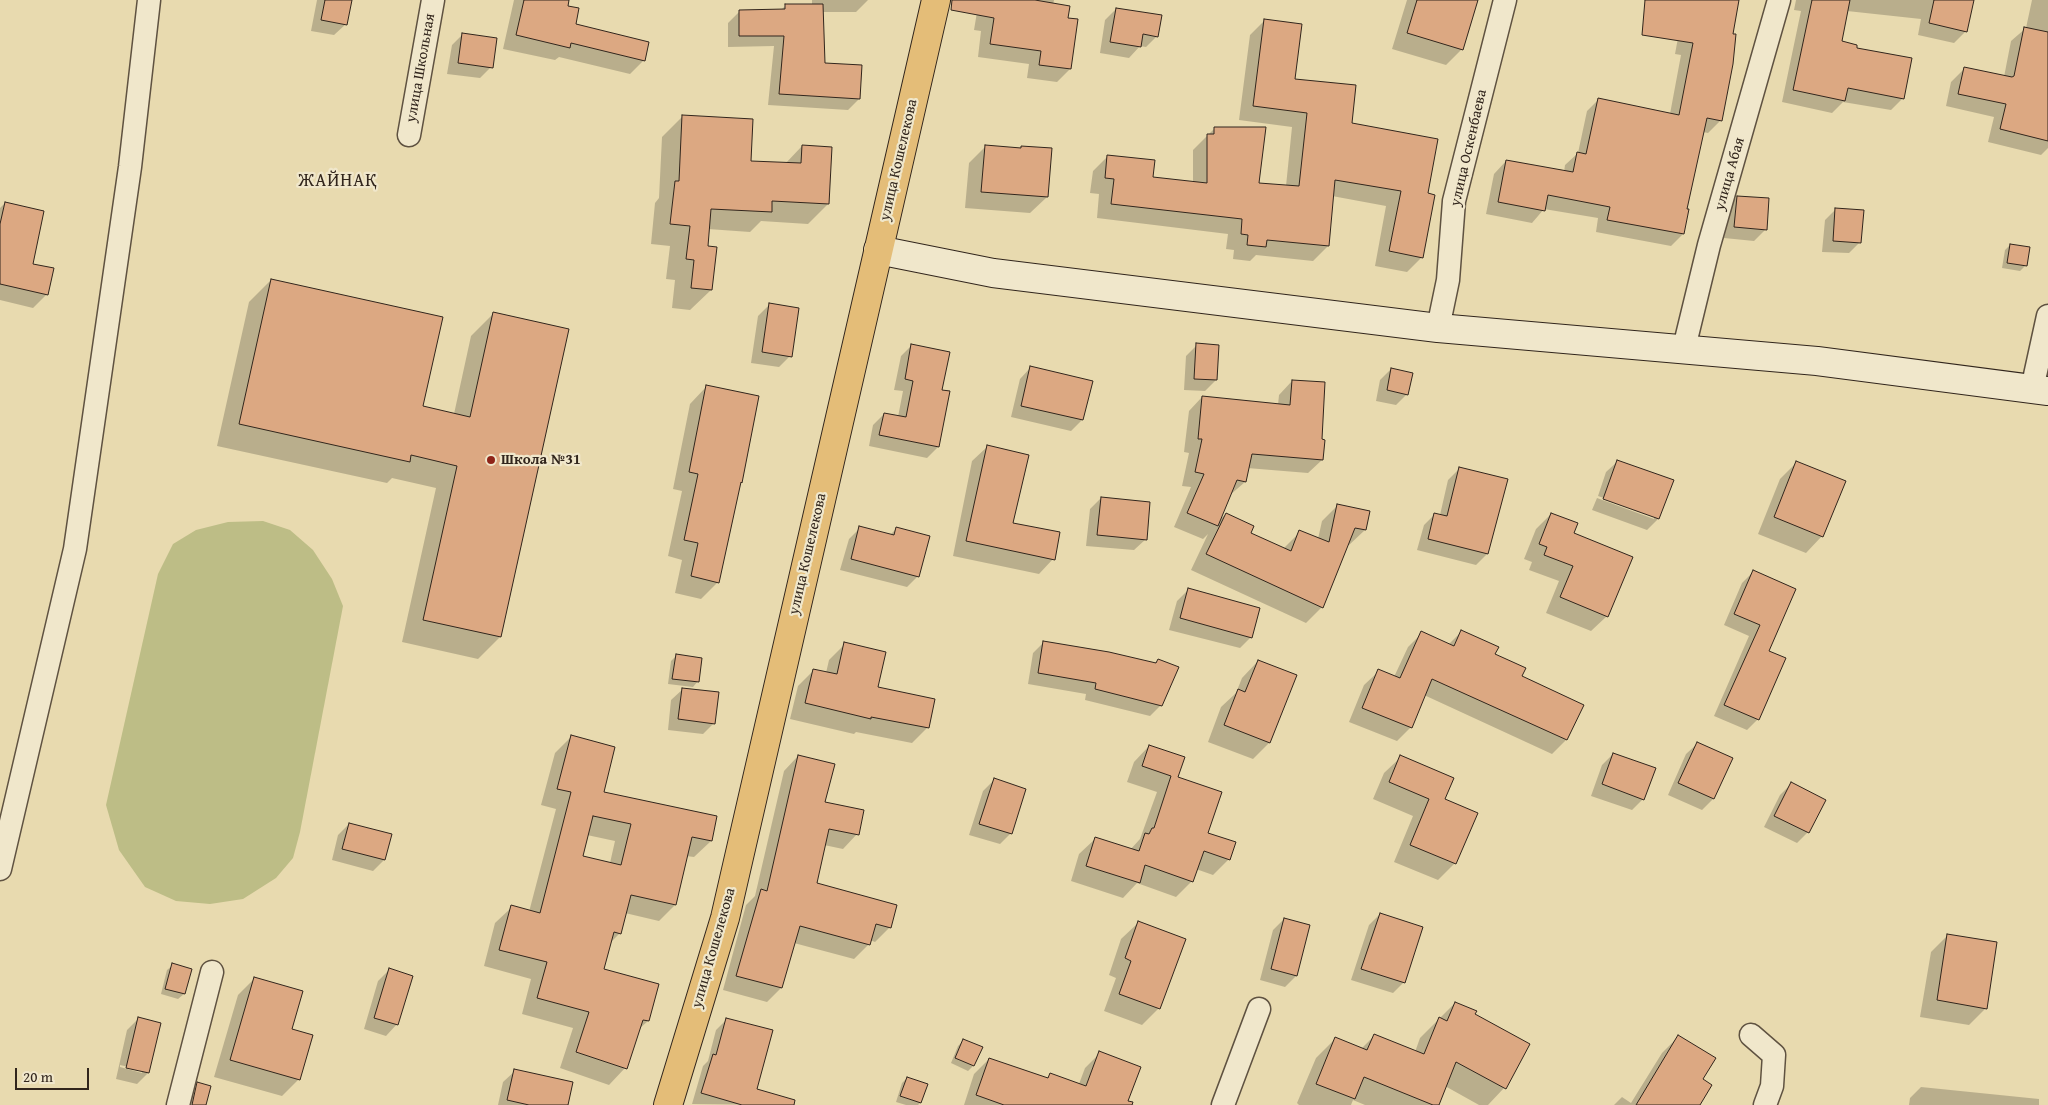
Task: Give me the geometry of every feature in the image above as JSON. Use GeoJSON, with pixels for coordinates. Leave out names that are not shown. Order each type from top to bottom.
{"type":"FeatureCollection","features":[{"type":"Feature","properties":{"kind":"main road","name":"улица Кошелекова"},"geometry":{"type":"LineString","coordinates":[[668,1105],[725,918],[936,0]]}},
{"type":"Feature","properties":{"kind":"main road"},"geometry":{"type":"LineString","coordinates":[[878,250],[993,273],[1438,328],[1816,361],[2040,390]]}},
{"type":"Feature","properties":{"kind":"street"},"geometry":{"type":"LineString","coordinates":[[0,868],[75,549],[130,168],[149,0]]}},
{"type":"Feature","properties":{"kind":"street","name":"улица Школьная"},"geometry":{"type":"LineString","coordinates":[[409,135],[433,0]]}},
{"type":"Feature","properties":{"kind":"street","name":"улица Оскенбаева"},"geometry":{"type":"LineString","coordinates":[[1438,328],[1448,280],[1454,201],[1505,0]]}},
{"type":"Feature","properties":{"kind":"street","name":"улица Абая"},"geometry":{"type":"LineString","coordinates":[[1684,348],[1709,245],[1778,0]]}},
{"type":"Feature","properties":{"kind":"street"},"geometry":{"type":"LineString","coordinates":[[2040,390],[2048,316]]}},
{"type":"Feature","properties":{"kind":"street"},"geometry":{"type":"LineString","coordinates":[[178,1105],[212,972]]}},
{"type":"Feature","properties":{"kind":"street"},"geometry":{"type":"LineString","coordinates":[[1223,1105],[1259,1009]]}},
{"type":"Feature","properties":{"kind":"street"},"geometry":{"type":"LineString","coordinates":[[1751,1034],[1774,1055],[1772,1086],[1765,1105]]}},
{"type":"Feature","properties":{"kind":"green space"},"geometry":{"type":"Polygon","coordinates":[[[263,521],[290,530],[313,550],[332,579],[343,606],[300,832],[293,858],[276,878],[243,899],[210,904],[176,901],[145,887],[119,850],[106,805],[158,574],[173,544],[196,530],[228,522],[263,521]]]}},
{"type":"Feature","properties":{"kind":"building"},"geometry":{"type":"Polygon","coordinates":[[[325,0],[352,0],[347,25],[321,20],[325,0]]]}},
{"type":"Feature","properties":{"kind":"building"},"geometry":{"type":"Polygon","coordinates":[[[524,0],[569,0],[568,6],[579,8],[576,24],[649,42],[645,61],[571,43],[570,48],[516,35],[524,0]]]}},
{"type":"Feature","properties":{"kind":"building"},"geometry":{"type":"Polygon","coordinates":[[[952,0],[1035,0],[1070,6],[1068,18],[1078,19],[1071,69],[1039,65],[1041,51],[990,44],[994,18],[951,10],[952,0]]]}},
{"type":"Feature","properties":{"kind":"building"},"geometry":{"type":"Polygon","coordinates":[[[1417,0],[1478,0],[1463,50],[1407,33],[1417,0]]]}},
{"type":"Feature","properties":{"kind":"building"},"geometry":{"type":"Polygon","coordinates":[[[1645,0],[1739,0],[1733,34],[1736,34],[1733,64],[1722,121],[1707,118],[1687,209],[1689,209],[1684,234],[1607,220],[1610,207],[1548,195],[1545,211],[1498,202],[1506,160],[1573,172],[1577,152],[1586,154],[1598,98],[1679,115],[1693,43],[1642,35],[1645,0]]]}},
{"type":"Feature","properties":{"kind":"building"},"geometry":{"type":"Polygon","coordinates":[[[1812,0],[1850,0],[1842,41],[1857,45],[1857,48],[1912,58],[1904,99],[1848,88],[1845,101],[1793,90],[1812,0]]]}},
{"type":"Feature","properties":{"kind":"building"},"geometry":{"type":"Polygon","coordinates":[[[1934,0],[1974,0],[1967,32],[1929,23],[1934,0]]]}},
{"type":"Feature","properties":{"kind":"building"},"geometry":{"type":"Polygon","coordinates":[[[785,4],[823,4],[825,63],[862,65],[860,99],[779,94],[784,36],[739,36],[739,10],[785,9],[785,4]]]}},
{"type":"Feature","properties":{"kind":"building"},"geometry":{"type":"Polygon","coordinates":[[[1116,8],[1162,15],[1158,37],[1143,34],[1141,47],[1110,42],[1116,8]]]}},
{"type":"Feature","properties":{"kind":"building"},"geometry":{"type":"Polygon","coordinates":[[[1264,19],[1302,24],[1295,79],[1356,85],[1352,123],[1438,139],[1428,193],[1435,195],[1423,258],[1389,251],[1401,191],[1335,180],[1329,246],[1267,240],[1266,247],[1247,245],[1248,235],[1241,234],[1242,219],[1111,204],[1114,179],[1105,178],[1107,155],[1155,160],[1153,177],[1207,183],[1207,134],[1214,134],[1214,127],[1266,127],[1259,183],[1299,186],[1307,113],[1253,106],[1264,19]]]}},
{"type":"Feature","properties":{"kind":"building"},"geometry":{"type":"Polygon","coordinates":[[[2024,27],[2048,32],[2048,141],[2000,129],[2006,104],[1958,94],[1964,67],[2014,76],[2024,27]]]}},
{"type":"Feature","properties":{"kind":"building"},"geometry":{"type":"Polygon","coordinates":[[[462,33],[497,38],[493,68],[458,63],[462,33]]]}},
{"type":"Feature","properties":{"kind":"building"},"geometry":{"type":"Polygon","coordinates":[[[682,115],[753,119],[751,161],[801,163],[802,145],[832,147],[829,204],[772,201],[772,212],[711,209],[708,246],[717,247],[712,290],[691,288],[694,260],[686,259],[690,226],[670,224],[675,181],[679,181],[682,115]]]}},
{"type":"Feature","properties":{"kind":"building"},"geometry":{"type":"Polygon","coordinates":[[[985,145],[1052,148],[1048,197],[981,192],[985,145]]]}},
{"type":"Feature","properties":{"kind":"building"},"geometry":{"type":"Polygon","coordinates":[[[1737,196],[1769,198],[1767,230],[1734,227],[1737,196]]]}},
{"type":"Feature","properties":{"kind":"building"},"geometry":{"type":"Polygon","coordinates":[[[5,202],[44,211],[33,264],[54,268],[48,295],[0,284],[0,224],[5,202]]]}},
{"type":"Feature","properties":{"kind":"building"},"geometry":{"type":"Polygon","coordinates":[[[1835,208],[1864,210],[1861,243],[1833,241],[1835,208]]]}},
{"type":"Feature","properties":{"kind":"building"},"geometry":{"type":"Polygon","coordinates":[[[2010,244],[2030,247],[2027,266],[2007,263],[2010,244]]]}},
{"type":"Feature","properties":{"kind":"building"},"geometry":{"type":"Polygon","coordinates":[[[271,279],[443,317],[423,406],[470,417],[493,312],[569,329],[501,637],[423,620],[457,466],[411,455],[410,462],[239,424],[271,279]]]}},
{"type":"Feature","properties":{"kind":"building"},"geometry":{"type":"Polygon","coordinates":[[[769,303],[799,308],[792,357],[762,352],[769,303]]]}},
{"type":"Feature","properties":{"kind":"building"},"geometry":{"type":"Polygon","coordinates":[[[1196,343],[1219,345],[1217,380],[1194,379],[1196,343]]]}},
{"type":"Feature","properties":{"kind":"building"},"geometry":{"type":"Polygon","coordinates":[[[911,344],[950,352],[942,390],[950,391],[939,447],[879,435],[884,413],[906,417],[913,381],[905,379],[911,344]]]}},
{"type":"Feature","properties":{"kind":"building"},"geometry":{"type":"Polygon","coordinates":[[[1030,366],[1093,381],[1083,420],[1021,406],[1030,366]]]}},
{"type":"Feature","properties":{"kind":"building"},"geometry":{"type":"Polygon","coordinates":[[[1391,368],[1413,373],[1408,395],[1387,390],[1391,368]]]}},
{"type":"Feature","properties":{"kind":"building"},"geometry":{"type":"Polygon","coordinates":[[[1292,380],[1325,382],[1322,439],[1325,440],[1323,460],[1252,454],[1246,482],[1237,480],[1218,526],[1187,513],[1204,474],[1195,472],[1202,439],[1198,439],[1202,396],[1290,405],[1292,380]]]}},
{"type":"Feature","properties":{"kind":"building"},"geometry":{"type":"Polygon","coordinates":[[[706,385],[759,396],[742,483],[719,583],[691,576],[698,543],[684,540],[698,474],[689,472],[706,385]]]}},
{"type":"Feature","properties":{"kind":"building"},"geometry":{"type":"Polygon","coordinates":[[[987,445],[1029,455],[1013,523],[1060,532],[1055,560],[966,541],[987,445]]]}},
{"type":"Feature","properties":{"kind":"building"},"geometry":{"type":"Polygon","coordinates":[[[1617,460],[1674,480],[1659,519],[1603,499],[1617,460]]]}},
{"type":"Feature","properties":{"kind":"building"},"geometry":{"type":"Polygon","coordinates":[[[1796,461],[1846,481],[1823,537],[1774,517],[1796,461]]]}},
{"type":"Feature","properties":{"kind":"building"},"geometry":{"type":"Polygon","coordinates":[[[1459,467],[1508,479],[1488,554],[1428,539],[1434,513],[1447,516],[1459,467]]]}},
{"type":"Feature","properties":{"kind":"building"},"geometry":{"type":"Polygon","coordinates":[[[1101,497],[1150,502],[1147,540],[1097,535],[1101,497]]]}},
{"type":"Feature","properties":{"kind":"building"},"geometry":{"type":"Polygon","coordinates":[[[1337,504],[1370,511],[1366,530],[1355,528],[1323,608],[1206,554],[1226,513],[1254,526],[1251,533],[1291,551],[1299,530],[1329,542],[1337,504]]]}},
{"type":"Feature","properties":{"kind":"building"},"geometry":{"type":"Polygon","coordinates":[[[1551,513],[1578,523],[1574,533],[1633,557],[1608,617],[1560,597],[1573,566],[1544,555],[1547,547],[1539,544],[1551,513]]]}},
{"type":"Feature","properties":{"kind":"building"},"geometry":{"type":"Polygon","coordinates":[[[859,526],[894,535],[896,527],[930,536],[919,577],[851,559],[859,526]]]}},
{"type":"Feature","properties":{"kind":"building"},"geometry":{"type":"Polygon","coordinates":[[[1753,570],[1796,589],[1769,651],[1786,658],[1759,720],[1724,705],[1760,625],[1734,614],[1753,570]]]}},
{"type":"Feature","properties":{"kind":"building"},"geometry":{"type":"Polygon","coordinates":[[[1188,588],[1260,608],[1252,638],[1180,618],[1188,588]]]}},
{"type":"Feature","properties":{"kind":"building"},"geometry":{"type":"Polygon","coordinates":[[[1461,630],[1499,647],[1495,654],[1526,668],[1522,676],[1584,705],[1567,740],[1432,679],[1412,728],[1362,708],[1378,669],[1400,678],[1421,631],[1454,646],[1461,630]]]}},
{"type":"Feature","properties":{"kind":"building"},"geometry":{"type":"Polygon","coordinates":[[[1043,641],[1109,652],[1156,663],[1158,659],[1179,667],[1162,706],[1095,689],[1096,683],[1038,673],[1043,641]]]}},
{"type":"Feature","properties":{"kind":"building"},"geometry":{"type":"Polygon","coordinates":[[[844,642],[886,652],[878,687],[935,699],[929,728],[871,717],[871,719],[805,703],[813,669],[837,674],[844,642]]]}},
{"type":"Feature","properties":{"kind":"building"},"geometry":{"type":"Polygon","coordinates":[[[676,654],[702,658],[699,682],[672,679],[676,654]]]}},
{"type":"Feature","properties":{"kind":"building"},"geometry":{"type":"Polygon","coordinates":[[[1258,660],[1297,675],[1270,743],[1224,725],[1238,689],[1245,692],[1258,660]]]}},
{"type":"Feature","properties":{"kind":"building"},"geometry":{"type":"Polygon","coordinates":[[[682,688],[719,692],[715,724],[678,719],[682,688]]]}},
{"type":"Feature","properties":{"kind":"building"},"geometry":{"type":"Polygon","coordinates":[[[571,735],[615,747],[604,792],[717,816],[712,841],[692,837],[676,905],[631,895],[621,934],[614,932],[604,969],[659,984],[649,1021],[643,1020],[627,1069],[576,1052],[589,1012],[537,998],[547,962],[499,950],[511,905],[540,913],[571,792],[557,789],[571,735]],[[593,816],[583,856],[621,865],[631,824],[593,816]]]}},
{"type":"Feature","properties":{"kind":"building"},"geometry":{"type":"Polygon","coordinates":[[[1697,742],[1733,758],[1714,799],[1678,783],[1697,742]]]}},
{"type":"Feature","properties":{"kind":"building"},"geometry":{"type":"Polygon","coordinates":[[[1149,745],[1185,757],[1178,777],[1222,792],[1208,833],[1236,842],[1230,860],[1204,851],[1193,882],[1145,865],[1140,883],[1086,866],[1095,837],[1139,851],[1145,833],[1149,834],[1152,828],[1154,828],[1171,776],[1142,766],[1149,745]]]}},
{"type":"Feature","properties":{"kind":"building"},"geometry":{"type":"Polygon","coordinates":[[[1613,753],[1656,768],[1644,800],[1602,784],[1613,753]]]}},
{"type":"Feature","properties":{"kind":"building"},"geometry":{"type":"Polygon","coordinates":[[[798,755],[835,764],[825,802],[864,810],[859,835],[829,829],[817,883],[897,905],[891,928],[876,924],[870,945],[800,926],[782,988],[736,976],[761,889],[767,891],[798,755]]]}},
{"type":"Feature","properties":{"kind":"building"},"geometry":{"type":"Polygon","coordinates":[[[1400,755],[1454,778],[1445,799],[1478,813],[1456,864],[1410,845],[1429,799],[1389,782],[1400,755]]]}},
{"type":"Feature","properties":{"kind":"building"},"geometry":{"type":"Polygon","coordinates":[[[994,778],[1026,789],[1012,834],[979,824],[994,778]]]}},
{"type":"Feature","properties":{"kind":"building"},"geometry":{"type":"Polygon","coordinates":[[[1791,782],[1826,800],[1809,833],[1774,816],[1791,782]]]}},
{"type":"Feature","properties":{"kind":"building"},"geometry":{"type":"Polygon","coordinates":[[[349,823],[392,834],[385,860],[342,849],[349,823]]]}},
{"type":"Feature","properties":{"kind":"building"},"geometry":{"type":"Polygon","coordinates":[[[1380,913],[1423,927],[1405,983],[1361,969],[1380,913]]]}},
{"type":"Feature","properties":{"kind":"building"},"geometry":{"type":"Polygon","coordinates":[[[1284,918],[1310,925],[1297,976],[1271,969],[1284,918]]]}},
{"type":"Feature","properties":{"kind":"building"},"geometry":{"type":"Polygon","coordinates":[[[1138,921],[1186,939],[1160,1009],[1119,994],[1131,961],[1125,958],[1138,921]]]}},
{"type":"Feature","properties":{"kind":"building"},"geometry":{"type":"Polygon","coordinates":[[[1947,934],[1997,942],[1987,1009],[1937,1000],[1947,934]]]}},
{"type":"Feature","properties":{"kind":"building"},"geometry":{"type":"Polygon","coordinates":[[[172,963],[192,969],[185,994],[165,989],[172,963]]]}},
{"type":"Feature","properties":{"kind":"building"},"geometry":{"type":"Polygon","coordinates":[[[389,968],[413,976],[398,1025],[374,1018],[389,968]]]}},
{"type":"Feature","properties":{"kind":"building"},"geometry":{"type":"Polygon","coordinates":[[[254,977],[303,991],[292,1029],[313,1035],[300,1080],[230,1060],[254,977]]]}},
{"type":"Feature","properties":{"kind":"building"},"geometry":{"type":"Polygon","coordinates":[[[1455,1002],[1477,1011],[1475,1014],[1530,1044],[1506,1089],[1456,1062],[1439,1105],[1433,1105],[1364,1077],[1355,1099],[1316,1084],[1335,1037],[1367,1050],[1374,1034],[1424,1054],[1439,1017],[1447,1021],[1455,1002]]]}},
{"type":"Feature","properties":{"kind":"building"},"geometry":{"type":"Polygon","coordinates":[[[138,1017],[161,1023],[149,1073],[126,1068],[138,1017]]]}},
{"type":"Feature","properties":{"kind":"building"},"geometry":{"type":"Polygon","coordinates":[[[726,1018],[773,1030],[757,1089],[795,1100],[794,1105],[742,1105],[701,1093],[713,1054],[716,1055],[726,1018]]]}},
{"type":"Feature","properties":{"kind":"building"},"geometry":{"type":"Polygon","coordinates":[[[1678,1035],[1716,1058],[1703,1079],[1712,1085],[1700,1105],[1636,1105],[1678,1035]]]}},
{"type":"Feature","properties":{"kind":"building"},"geometry":{"type":"Polygon","coordinates":[[[963,1039],[983,1047],[974,1066],[955,1058],[963,1039]]]}},
{"type":"Feature","properties":{"kind":"building"},"geometry":{"type":"Polygon","coordinates":[[[1099,1051],[1141,1067],[1128,1101],[1133,1102],[1132,1105],[1004,1105],[976,1095],[989,1058],[1048,1078],[1050,1073],[1086,1086],[1099,1051]]]}},
{"type":"Feature","properties":{"kind":"building"},"geometry":{"type":"Polygon","coordinates":[[[514,1069],[573,1082],[568,1105],[529,1105],[507,1100],[514,1069]]]}},
{"type":"Feature","properties":{"kind":"building"},"geometry":{"type":"Polygon","coordinates":[[[907,1077],[928,1084],[921,1103],[900,1096],[907,1077]]]}},
{"type":"Feature","properties":{"kind":"building"},"geometry":{"type":"Polygon","coordinates":[[[197,1082],[211,1086],[206,1105],[192,1105],[197,1082]]]}},
{"type":"Feature","properties":{"kind":"place","name":"Школа №31"},"geometry":{"type":"Point","coordinates":[491,460]}},
{"type":"Feature","properties":{"kind":"district","name":"ЖАЙНАҚ"},"geometry":{"type":"Point","coordinates":[338,181]}}]}
